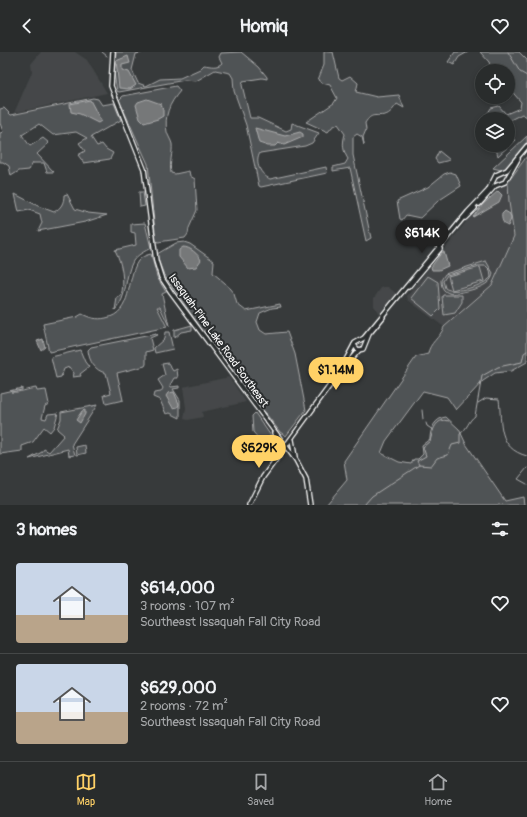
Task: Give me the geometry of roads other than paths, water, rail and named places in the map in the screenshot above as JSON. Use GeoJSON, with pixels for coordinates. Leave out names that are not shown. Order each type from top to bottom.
{"type":"FeatureCollection","features":[{"type":"Feature","properties":{"kind":"street","name":"Issaquah-Pine Lake Road Southeast"},"geometry":{"type":"LineString","coordinates":[[113,52],[111,86],[144,169],[156,261],[159,273],[296,460]]}},
{"type":"Feature","properties":{"kind":"street"},"geometry":{"type":"LineString","coordinates":[[339,373],[354,345],[364,338],[465,215],[486,194],[497,174],[508,169],[527,146]]}},
{"type":"Feature","properties":{"kind":"street"},"geometry":{"type":"LineString","coordinates":[[249,505],[270,468],[339,373],[364,346],[370,333],[467,217],[495,186],[504,183],[512,167],[527,150]]}},
{"type":"Feature","properties":{"kind":"street"},"geometry":{"type":"LineString","coordinates":[[502,173],[505,174],[506,179]]}},
{"type":"Feature","properties":{"kind":"street"},"geometry":{"type":"LineString","coordinates":[[495,178],[496,182],[500,184]]}},
{"type":"Feature","properties":{"kind":"street"},"geometry":{"type":"LineString","coordinates":[[359,341],[364,346]]}},
{"type":"Feature","properties":{"kind":"street"},"geometry":{"type":"LineString","coordinates":[[354,345],[355,348],[359,350]]}},
{"type":"Feature","properties":{"kind":"street"},"geometry":{"type":"LineString","coordinates":[[272,429],[280,446],[279,457]]}},
{"type":"Feature","properties":{"kind":"street"},"geometry":{"type":"LineString","coordinates":[[292,439],[296,460],[306,479],[310,505]]}},
{"type":"Feature","properties":{"kind":"waterway"},"geometry":{"type":"LineString","coordinates":[[102,52],[107,56]]}},
{"type":"Feature","properties":{"kind":"waterway"},"geometry":{"type":"LineString","coordinates":[[508,52],[520,72],[527,76]]}},
{"type":"Feature","properties":{"kind":"waterway"},"geometry":{"type":"LineString","coordinates":[[364,505],[372,496],[419,465],[431,466],[437,458],[448,455],[452,445],[460,443],[460,434],[475,416],[482,376],[498,367],[522,362],[524,353],[527,351]]}},
{"type":"Feature","properties":{"kind":"waterway"},"geometry":{"type":"LineString","coordinates":[[478,403],[486,398],[499,399],[501,426],[506,441],[510,447],[527,456]]}},
{"type":"Feature","properties":{"kind":"waterway"},"geometry":{"type":"LineString","coordinates":[[422,410],[423,419]]}},
{"type":"Feature","properties":{"kind":"waterway"},"geometry":{"type":"LineString","coordinates":[[419,465],[417,461],[426,456],[423,447],[430,441],[435,426],[441,421],[449,421]]}},
{"type":"Feature","properties":{"kind":"waterway"},"geometry":{"type":"LineString","coordinates":[[426,423],[427,426],[433,430]]}},
{"type":"Feature","properties":{"kind":"waterway"},"geometry":{"type":"LineString","coordinates":[[527,468],[518,479],[527,484]]}}]}
